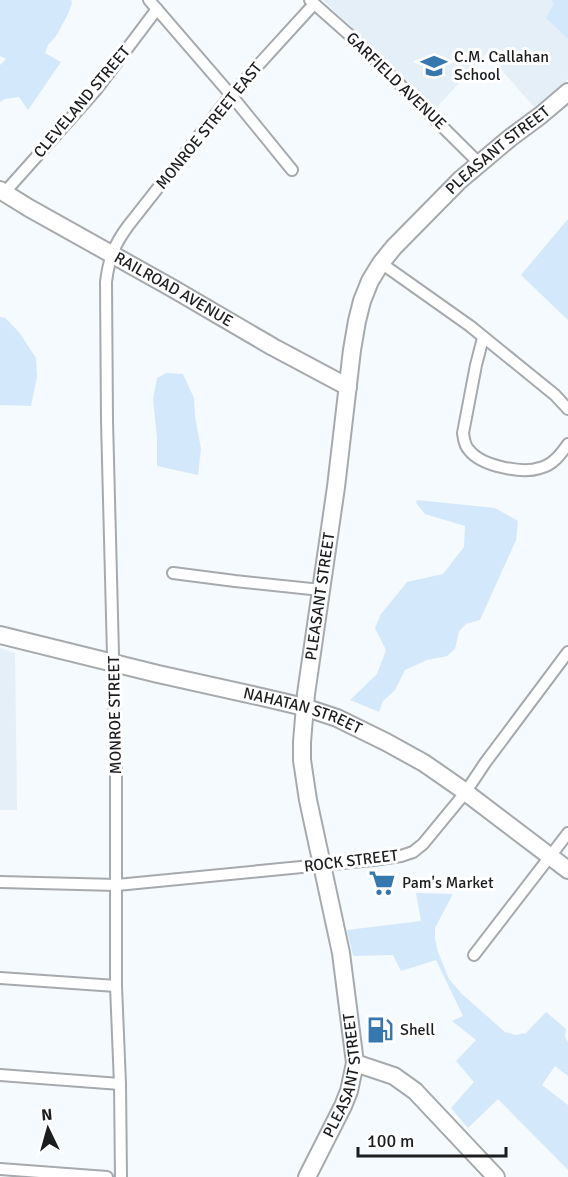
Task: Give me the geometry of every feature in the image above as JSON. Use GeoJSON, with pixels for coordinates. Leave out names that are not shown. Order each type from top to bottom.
{"type":"FeatureCollection","features":[{"type":"Feature","properties":{"kind":"street","name":"MONROE STREET EAST"},"geometry":{"type":"LineString","coordinates":[[111,254],[117,240],[231,94],[312,2]]}},
{"type":"Feature","properties":{"kind":"street","name":"GARFIELD AVENUE"},"geometry":{"type":"LineString","coordinates":[[312,2],[354,39],[480,164]]}},
{"type":"Feature","properties":{"kind":"street"},"geometry":{"type":"LineString","coordinates":[[153,4],[231,94],[292,170]]}},
{"type":"Feature","properties":{"kind":"street","name":"CLEVELAND STREET"},"geometry":{"type":"LineString","coordinates":[[2,191],[96,90],[153,4]]}},
{"type":"Feature","properties":{"kind":"street","name":"PLEASANT STREET"},"geometry":{"type":"LineString","coordinates":[[307,1177],[343,1106],[355,1063],[341,953],[308,800],[302,760],[304,707],[359,311],[370,280],[381,263],[425,215],[460,180],[568,92]]}},
{"type":"Feature","properties":{"kind":"street","name":"RAILROAD AVENUE"},"geometry":{"type":"LineString","coordinates":[[2,191],[273,347],[348,387]]}},
{"type":"Feature","properties":{"kind":"street","name":"MONROE STREET"},"geometry":{"type":"LineString","coordinates":[[111,254],[106,282],[114,663],[116,987],[121,1177]]}},
{"type":"Feature","properties":{"kind":"street"},"geometry":{"type":"LineString","coordinates":[[381,263],[470,326],[555,395],[568,409]]}},
{"type":"Feature","properties":{"kind":"street"},"geometry":{"type":"LineString","coordinates":[[483,338],[464,433],[464,442],[469,450],[483,461],[526,470],[552,463],[568,444]]}},
{"type":"Feature","properties":{"kind":"street"},"geometry":{"type":"LineString","coordinates":[[173,573],[321,590]]}},
{"type":"Feature","properties":{"kind":"street","name":"NAHATAN STREET"},"geometry":{"type":"LineString","coordinates":[[0,635],[304,707],[337,718],[424,763],[568,870]]}},
{"type":"Feature","properties":{"kind":"street","name":"ROCK STREET"},"geometry":{"type":"LineString","coordinates":[[0,882],[117,885],[322,865],[401,856],[413,852],[423,844],[465,793],[568,652]]}},
{"type":"Feature","properties":{"kind":"street"},"geometry":{"type":"LineString","coordinates":[[474,955],[568,833]]}},
{"type":"Feature","properties":{"kind":"street"},"geometry":{"type":"LineString","coordinates":[[0,978],[116,987]]}},
{"type":"Feature","properties":{"kind":"street"},"geometry":{"type":"LineString","coordinates":[[355,1063],[393,1076],[415,1091],[496,1177]]}},
{"type":"Feature","properties":{"kind":"street"},"geometry":{"type":"LineString","coordinates":[[0,1075],[120,1084]]}},
{"type":"Feature","properties":{"kind":"street"},"geometry":{"type":"LineString","coordinates":[[0,1169],[107,1177]]}},
{"type":"Feature","properties":{"kind":"shaded area"},"geometry":{"type":"Polygon","coordinates":[[[0,0],[71,0],[72,3],[45,53],[61,62],[28,110],[19,97],[0,102],[0,65],[6,59],[0,56],[0,0]]]}},
{"type":"Feature","properties":{"kind":"shaded area","name":"C.M. Callahan School"},"geometry":{"type":"Polygon","coordinates":[[[323,0],[568,0],[568,79],[534,107],[487,53],[436,108],[323,0]]]}},
{"type":"Feature","properties":{"kind":"shaded area"},"geometry":{"type":"Polygon","coordinates":[[[551,0],[568,0],[568,39],[546,18],[554,3],[551,0]]]}},
{"type":"Feature","properties":{"kind":"shaded area"},"geometry":{"type":"Polygon","coordinates":[[[568,219],[568,320],[521,275],[568,219]]]}},
{"type":"Feature","properties":{"kind":"shaded area"},"geometry":{"type":"Polygon","coordinates":[[[0,317],[5,318],[19,332],[36,358],[37,377],[31,406],[0,405],[0,317]]]}},
{"type":"Feature","properties":{"kind":"shaded area"},"geometry":{"type":"Polygon","coordinates":[[[166,373],[183,374],[194,398],[201,449],[198,475],[157,466],[153,399],[157,378],[166,373]]]}},
{"type":"Feature","properties":{"kind":"shaded area"},"geometry":{"type":"Polygon","coordinates":[[[417,500],[495,508],[518,521],[516,540],[480,620],[466,624],[459,631],[455,649],[447,656],[427,660],[405,670],[395,690],[383,701],[379,712],[350,700],[377,674],[386,650],[375,628],[381,614],[407,582],[443,574],[464,547],[465,526],[425,514],[416,503],[417,500]]]}},
{"type":"Feature","properties":{"kind":"shaded area"},"geometry":{"type":"Polygon","coordinates":[[[0,648],[15,653],[17,810],[0,810],[0,648]]]}},
{"type":"Feature","properties":{"kind":"shaded area"},"geometry":{"type":"Polygon","coordinates":[[[416,893],[453,894],[435,928],[435,939],[449,979],[462,994],[505,1032],[516,1035],[526,1033],[546,1012],[566,1029],[568,1076],[555,1066],[542,1085],[568,1105],[568,1170],[498,1099],[468,1128],[451,1108],[474,1082],[456,1061],[476,1040],[452,1021],[463,1016],[436,960],[401,971],[393,955],[353,956],[347,930],[421,921],[416,893]]]}},
{"type":"Feature","properties":{"kind":"place","name":"C.M. Callahan School"},"geometry":{"type":"Point","coordinates":[434,66]}},
{"type":"Feature","properties":{"kind":"place","name":"Pam's Market"},"geometry":{"type":"Point","coordinates":[382,883]}},
{"type":"Feature","properties":{"kind":"place","name":"Shell"},"geometry":{"type":"Point","coordinates":[380,1030]}}]}
